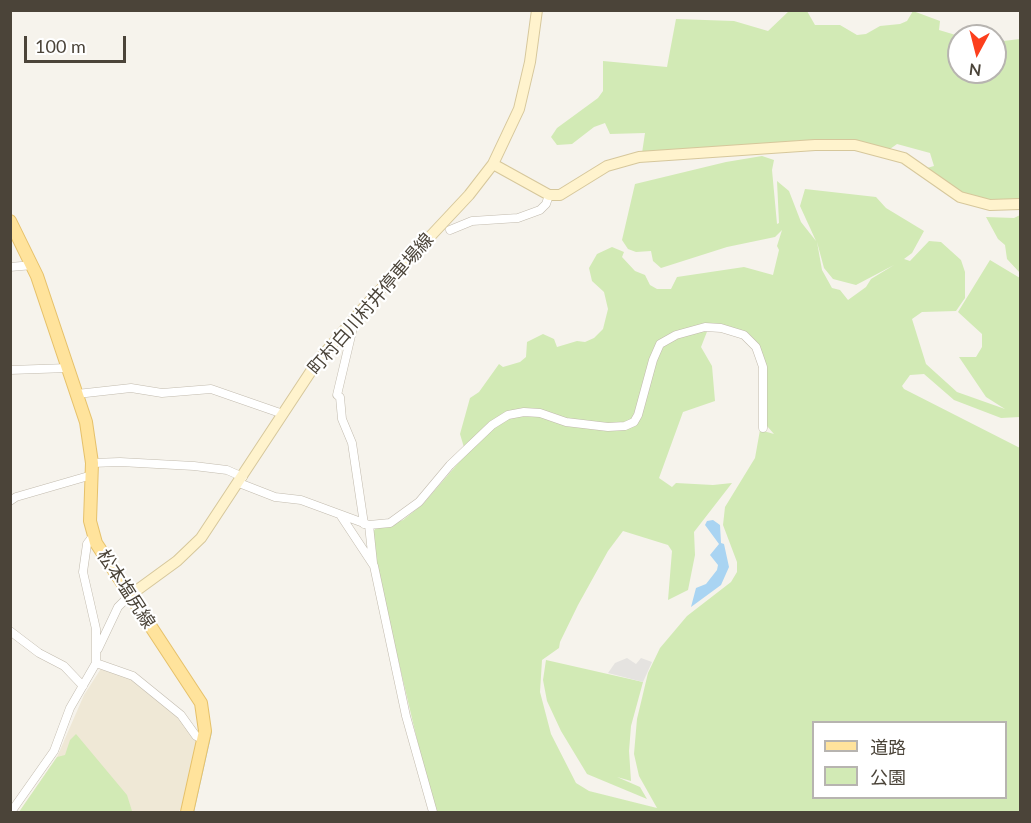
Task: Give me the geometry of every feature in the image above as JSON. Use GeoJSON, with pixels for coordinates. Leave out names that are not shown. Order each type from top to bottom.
{"type":"FeatureCollection","features":[{"type":"Feature","properties":{"kind":"main road","name":"町村白川村井停車場線"},"geometry":{"type":"LineString","coordinates":[[129,596],[177,561],[201,538],[317,362],[469,195],[493,164],[519,109],[531,62],[537,10]]}},
{"type":"Feature","properties":{"kind":"main road"},"geometry":{"type":"LineString","coordinates":[[493,164],[549,195],[560,195],[606,166],[639,157],[836,144],[871,147],[904,158],[942,187],[975,203],[1020,204]]}},
{"type":"Feature","properties":{"kind":"main road","name":"松本塩尻線"},"geometry":{"type":"LineString","coordinates":[[10,221],[33,265],[88,433],[92,469],[90,521],[93,536],[102,556],[201,703],[205,716],[204,741],[187,813]]}},
{"type":"Feature","properties":{"kind":"street"},"geometry":{"type":"LineString","coordinates":[[450,230],[471,221],[518,218],[540,210],[546,204],[549,195]]}},
{"type":"Feature","properties":{"kind":"street"},"geometry":{"type":"LineString","coordinates":[[10,267],[33,265]]}},
{"type":"Feature","properties":{"kind":"street"},"geometry":{"type":"LineString","coordinates":[[356,317],[337,395],[340,397],[342,419],[352,443],[374,566],[406,716],[433,813]]}},
{"type":"Feature","properties":{"kind":"street"},"geometry":{"type":"LineString","coordinates":[[10,501],[16,496],[92,469],[120,462],[195,466],[227,470],[241,480],[275,497],[301,500],[367,525],[390,523],[403,516],[419,502],[458,457],[492,425],[508,415],[524,412],[540,413],[567,422],[608,427],[625,426],[634,422],[660,344],[693,329],[720,328],[734,332],[744,335],[756,347],[763,367],[763,428]]}},
{"type":"Feature","properties":{"kind":"street"},"geometry":{"type":"LineString","coordinates":[[10,370],[68,368]]}},
{"type":"Feature","properties":{"kind":"street"},"geometry":{"type":"LineString","coordinates":[[77,394],[132,388],[162,393],[211,389],[283,414]]}},
{"type":"Feature","properties":{"kind":"street"},"geometry":{"type":"LineString","coordinates":[[341,516],[374,566]]}},
{"type":"Feature","properties":{"kind":"street"},"geometry":{"type":"LineString","coordinates":[[11,813],[54,751],[70,708],[96,663],[98,649],[92,604],[83,572],[87,544],[93,536]]}},
{"type":"Feature","properties":{"kind":"street"},"geometry":{"type":"LineString","coordinates":[[98,649],[118,607],[129,596]]}},
{"type":"Feature","properties":{"kind":"street"},"geometry":{"type":"LineString","coordinates":[[10,631],[39,653],[64,666],[83,686]]}},
{"type":"Feature","properties":{"kind":"street"},"geometry":{"type":"LineString","coordinates":[[96,663],[133,676],[181,715],[196,736],[204,741]]}},
{"type":"Feature","properties":{"kind":"shaded area"},"geometry":{"type":"Polygon","coordinates":[[[627,658],[636,664],[641,658],[652,662],[643,682],[608,673],[615,663],[627,658]]]}},
{"type":"Feature","properties":{"kind":"shaded area"},"geometry":{"type":"Polygon","coordinates":[[[102,667],[130,677],[180,718],[197,742],[181,809],[178,812],[19,812],[57,757],[84,695],[102,667]]]}},
{"type":"Feature","properties":{"kind":"green space"},"geometry":{"type":"Polygon","coordinates":[[[789,11],[807,11],[815,25],[840,25],[857,35],[866,34],[880,26],[907,21],[913,11],[940,21],[939,30],[947,32],[947,84],[1007,84],[1007,41],[1020,39],[1020,201],[999,202],[961,194],[927,168],[934,166],[930,153],[897,144],[890,149],[843,140],[807,140],[642,153],[645,133],[610,134],[605,123],[594,127],[572,144],[557,145],[551,137],[557,128],[598,98],[603,91],[603,61],[667,67],[676,19],[734,21],[768,31],[789,11]]]}},
{"type":"Feature","properties":{"kind":"green space"},"geometry":{"type":"Polygon","coordinates":[[[762,156],[774,160],[772,170],[777,224],[779,223],[777,181],[789,191],[801,222],[816,241],[800,206],[805,189],[876,197],[886,208],[924,231],[912,253],[904,259],[910,261],[929,241],[941,242],[961,260],[965,272],[965,298],[956,311],[922,312],[912,319],[926,364],[957,392],[1005,409],[986,397],[959,357],[976,357],[982,347],[982,334],[958,312],[990,260],[1020,278],[1020,417],[1001,418],[954,400],[924,374],[910,375],[902,386],[1020,448],[1020,812],[436,812],[377,570],[373,532],[375,529],[403,520],[423,504],[466,454],[460,434],[470,398],[479,392],[499,364],[503,367],[520,362],[526,357],[527,342],[543,334],[554,339],[557,347],[577,341],[585,342],[594,338],[603,329],[608,309],[604,292],[592,281],[589,268],[597,254],[612,247],[624,252],[622,257],[635,271],[645,275],[650,285],[657,289],[671,289],[677,277],[744,267],[773,275],[782,230],[775,237],[727,247],[661,268],[653,261],[651,251],[636,252],[628,249],[622,240],[635,184],[726,162],[762,156]],[[817,242],[822,270],[832,288],[840,290],[848,300],[866,287],[871,279],[894,265],[856,285],[833,279],[824,268],[817,242]],[[710,324],[701,347],[712,366],[715,401],[683,412],[659,478],[672,487],[676,483],[713,485],[732,483],[694,532],[695,555],[688,590],[668,600],[672,551],[668,545],[623,531],[608,551],[578,605],[559,648],[542,660],[540,692],[551,734],[576,783],[589,791],[657,808],[639,776],[634,754],[637,719],[648,673],[660,648],[687,616],[731,582],[737,572],[737,562],[723,525],[725,507],[755,458],[760,430],[774,434],[767,426],[767,369],[759,346],[748,333],[728,326],[710,324]]]}},
{"type":"Feature","properties":{"kind":"green space"},"geometry":{"type":"Polygon","coordinates":[[[1020,215],[1020,273],[1007,259],[1005,245],[998,239],[986,217],[1014,218],[1020,215]]]}},
{"type":"Feature","properties":{"kind":"green space"},"geometry":{"type":"Polygon","coordinates":[[[546,660],[643,682],[631,726],[629,751],[631,781],[617,777],[640,787],[647,799],[587,774],[561,731],[547,701],[543,680],[546,660]]]}},
{"type":"Feature","properties":{"kind":"green space"},"geometry":{"type":"Polygon","coordinates":[[[76,734],[127,795],[132,811],[19,812],[57,757],[65,755],[70,740],[76,734]]]}},
{"type":"Feature","properties":{"kind":"water"},"geometry":{"type":"Polygon","coordinates":[[[713,520],[720,525],[721,543],[724,544],[729,567],[721,585],[691,607],[696,588],[706,584],[717,570],[718,565],[710,555],[719,544],[705,525],[707,521],[713,520]]]}},
{"type":"Feature","properties":{"kind":"waterway"},"geometry":{"type":"LineString","coordinates":[[193,812],[211,732]]}}]}
